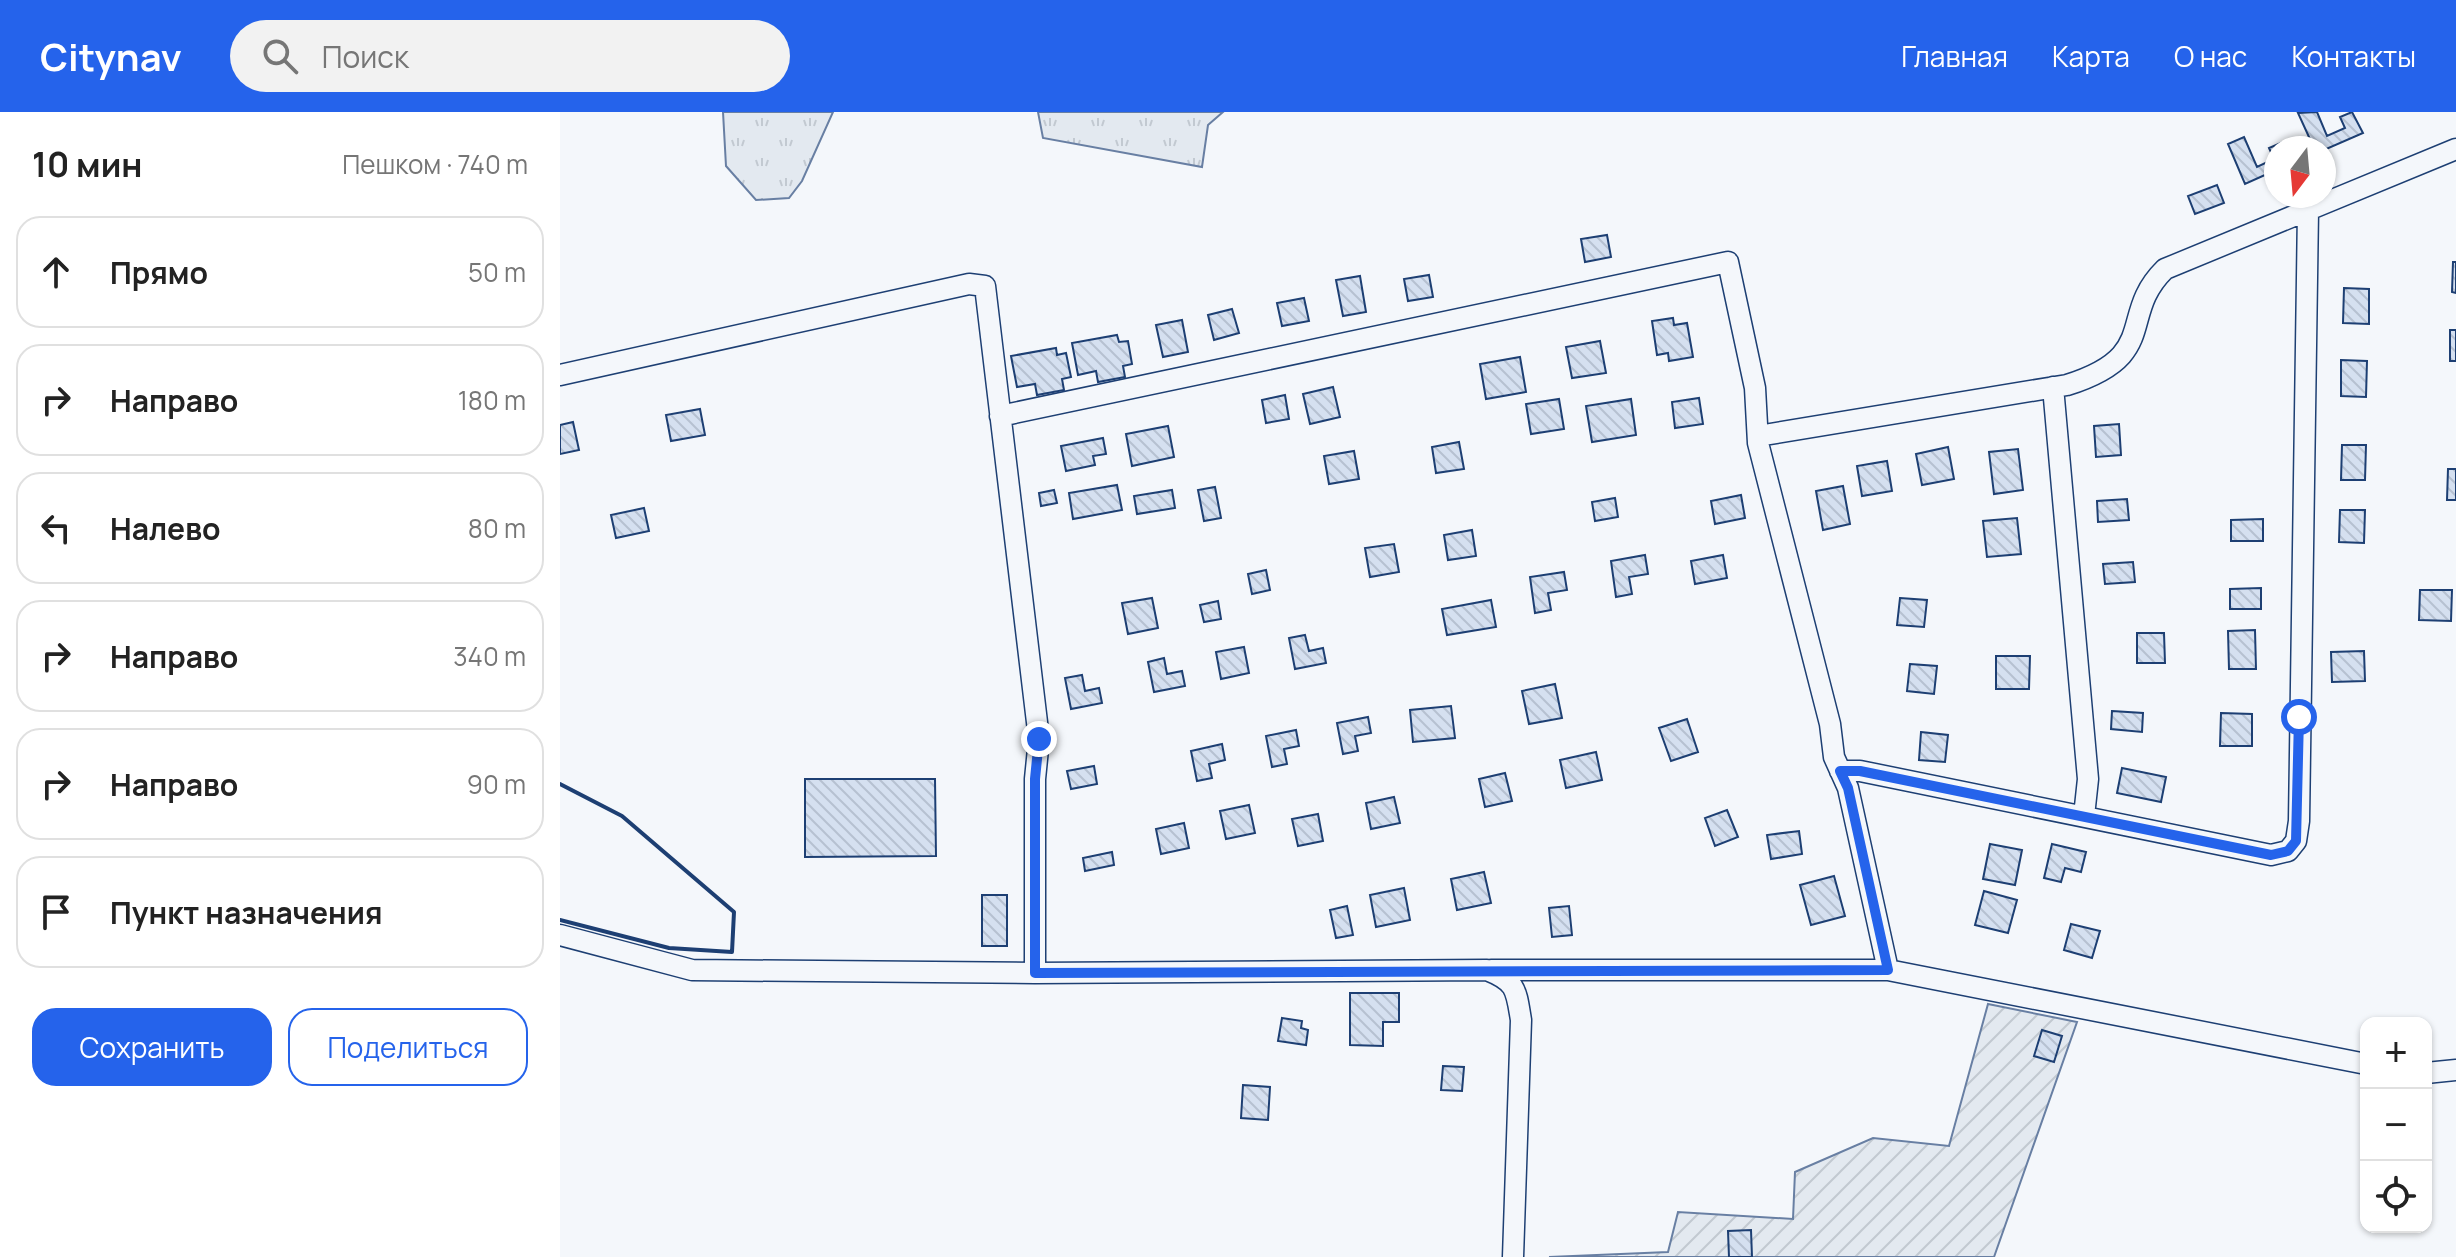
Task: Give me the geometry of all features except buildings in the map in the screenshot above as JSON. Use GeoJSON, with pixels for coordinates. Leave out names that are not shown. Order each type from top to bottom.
{"type":"FeatureCollection","features":[{"type":"Feature","properties":{"kind":"street"},"geometry":{"type":"LineString","coordinates":[[1758,436],[2053,387],[2107,370],[2135,338],[2153,281],[2165,269],[2456,149]]}},
{"type":"Feature","properties":{"kind":"street"},"geometry":{"type":"LineString","coordinates":[[1840,771],[1860,771],[2271,855],[2288,851],[2296,841],[2308,210]]}},
{"type":"Feature","properties":{"kind":"street"},"geometry":{"type":"LineString","coordinates":[[1000,416],[1728,262],[1755,388],[1758,436],[1840,771],[1848,788],[1888,970]]}},
{"type":"Feature","properties":{"kind":"street"},"geometry":{"type":"LineString","coordinates":[[560,375],[969,284],[985,286],[1039,739],[1034,824],[1035,973]]}},
{"type":"Feature","properties":{"kind":"street"},"geometry":{"type":"LineString","coordinates":[[2053,387],[2088,779],[2084,816]]}},
{"type":"Feature","properties":{"kind":"street"},"geometry":{"type":"LineString","coordinates":[[560,935],[692,970],[1035,973],[1888,970],[2360,1063]]}},
{"type":"Feature","properties":{"kind":"street"},"geometry":{"type":"LineString","coordinates":[[1487,970],[1507,978],[1516,990],[1521,1020],[1513,1257]]}},
{"type":"Feature","properties":{"kind":"street"},"geometry":{"type":"LineString","coordinates":[[2432,1072],[2456,1070]]}},
{"type":"Feature","properties":{"kind":"green space"},"geometry":{"type":"Polygon","coordinates":[[[723,112],[833,112],[802,181],[789,198],[756,200],[726,166],[723,112]]]}},
{"type":"Feature","properties":{"kind":"green space"},"geometry":{"type":"Polygon","coordinates":[[[1038,112],[1223,112],[1208,125],[1202,167],[1043,138],[1038,112]]]}},
{"type":"Feature","properties":{"kind":"green space"},"geometry":{"type":"Polygon","coordinates":[[[1988,1004],[2077,1022],[1994,1257],[1549,1257],[1668,1252],[1678,1212],[1793,1219],[1795,1172],[1873,1138],[1949,1146],[1988,1004]]]}},
{"type":"Feature","properties":{"kind":"wall"},"geometry":{"type":"LineString","coordinates":[[560,784],[622,816],[734,912],[732,952],[669,948],[560,920]]}},
{"type":"Feature","properties":{"kind":"route"},"geometry":{"type":"LineString","coordinates":[[1039,739],[1035,779],[1032,929],[1035,973],[1888,970],[1848,788],[1840,771],[1860,771],[2271,855],[2288,851],[2296,841],[2299,821],[2299,717]]}}]}
